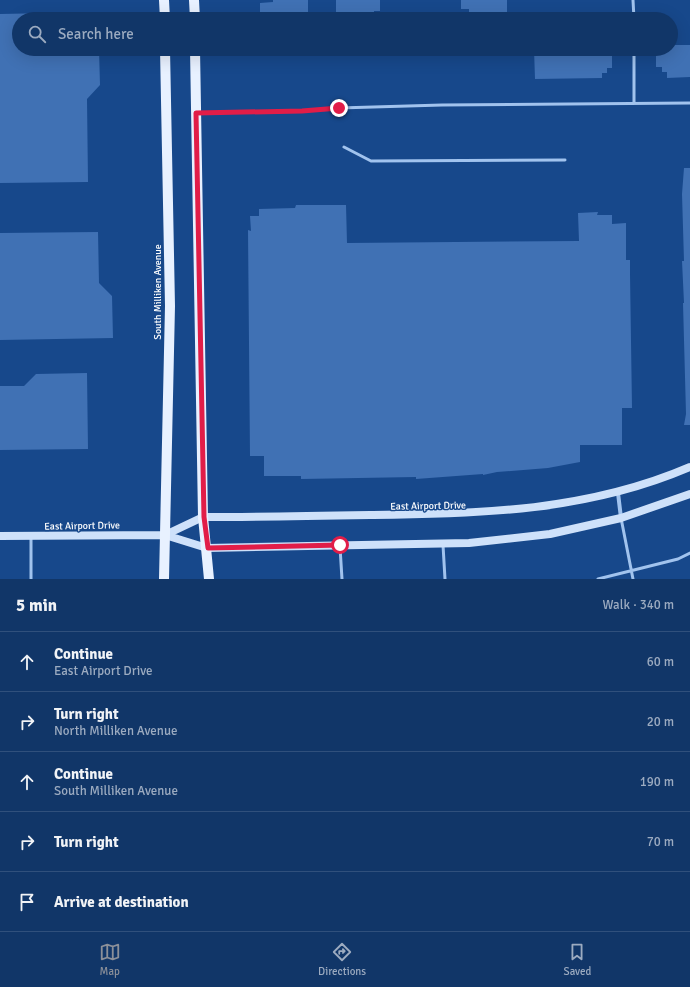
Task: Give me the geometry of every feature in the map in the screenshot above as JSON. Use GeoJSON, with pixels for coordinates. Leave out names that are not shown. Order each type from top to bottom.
{"type":"FeatureCollection","features":[{"type":"Feature","properties":{"kind":"main road"},"geometry":{"type":"LineString","coordinates":[[164,0],[165,12]]}},
{"type":"Feature","properties":{"kind":"main road"},"geometry":{"type":"LineString","coordinates":[[194,0],[195,12]]}},
{"type":"Feature","properties":{"kind":"main road","name":"South Milliken Avenue"},"geometry":{"type":"LineString","coordinates":[[164,579],[170,306],[165,56]]}},
{"type":"Feature","properties":{"kind":"main road"},"geometry":{"type":"LineString","coordinates":[[195,56],[204,517],[208,548],[209,579]]}},
{"type":"Feature","properties":{"kind":"main road","name":"East Airport Drive"},"geometry":{"type":"LineString","coordinates":[[165,535],[204,517],[464,514],[540,508],[618,493],[667,477],[690,467]]}},
{"type":"Feature","properties":{"kind":"main road","name":"East Airport Drive"},"geometry":{"type":"LineString","coordinates":[[0,536],[165,535],[208,548],[468,543],[550,534],[621,518],[690,494]]}},
{"type":"Feature","properties":{"kind":"street"},"geometry":{"type":"LineString","coordinates":[[618,493],[621,518]]}},
{"type":"Feature","properties":{"kind":"lane"},"geometry":{"type":"LineString","coordinates":[[634,0],[634,12]]}},
{"type":"Feature","properties":{"kind":"lane"},"geometry":{"type":"LineString","coordinates":[[634,56],[634,102]]}},
{"type":"Feature","properties":{"kind":"lane"},"geometry":{"type":"LineString","coordinates":[[196,113],[302,111],[339,108],[442,105],[634,102],[690,103]]}},
{"type":"Feature","properties":{"kind":"lane"},"geometry":{"type":"LineString","coordinates":[[344,147],[371,161],[565,160]]}},
{"type":"Feature","properties":{"kind":"lane"},"geometry":{"type":"LineString","coordinates":[[621,518],[633,579]]}},
{"type":"Feature","properties":{"kind":"lane"},"geometry":{"type":"LineString","coordinates":[[31,536],[31,579]]}},
{"type":"Feature","properties":{"kind":"lane"},"geometry":{"type":"LineString","coordinates":[[443,544],[444,579]]}},
{"type":"Feature","properties":{"kind":"lane"},"geometry":{"type":"LineString","coordinates":[[340,545],[342,579]]}},
{"type":"Feature","properties":{"kind":"lane"},"geometry":{"type":"LineString","coordinates":[[598,579],[678,558],[690,553]]}},
{"type":"Feature","properties":{"kind":"building"},"geometry":{"type":"Polygon","coordinates":[[[273,0],[308,0],[308,12],[260,12],[260,3],[273,2],[273,0]]]}},
{"type":"Feature","properties":{"kind":"building"},"geometry":{"type":"Polygon","coordinates":[[[336,0],[380,0],[380,11],[336,12],[336,0]]]}},
{"type":"Feature","properties":{"kind":"building"},"geometry":{"type":"Polygon","coordinates":[[[461,0],[507,0],[507,12],[469,12],[469,9],[461,9],[461,0]]]}},
{"type":"Feature","properties":{"kind":"building"},"geometry":{"type":"Polygon","coordinates":[[[0,14],[12,14],[12,56],[99,56],[100,85],[87,99],[88,182],[0,183],[0,14]]]}},
{"type":"Feature","properties":{"kind":"building"},"geometry":{"type":"Polygon","coordinates":[[[678,45],[690,45],[690,77],[667,78],[667,72],[662,72],[662,67],[656,67],[656,56],[678,56],[678,45]]]}},
{"type":"Feature","properties":{"kind":"building"},"geometry":{"type":"Polygon","coordinates":[[[534,56],[612,56],[612,68],[607,68],[607,73],[602,73],[602,78],[535,79],[534,56]]]}},
{"type":"Feature","properties":{"kind":"building"},"geometry":{"type":"Polygon","coordinates":[[[684,168],[690,168],[690,425],[684,425],[686,414],[682,261],[684,261],[682,194],[684,168]]]}},
{"type":"Feature","properties":{"kind":"building"},"geometry":{"type":"Polygon","coordinates":[[[296,205],[346,205],[347,243],[579,241],[578,213],[598,212],[597,215],[612,215],[612,224],[626,223],[626,260],[630,260],[632,408],[622,408],[622,445],[580,445],[580,462],[548,468],[497,472],[483,475],[416,479],[416,477],[301,479],[301,476],[264,476],[264,456],[250,456],[248,230],[251,231],[250,216],[259,216],[259,209],[295,208],[296,205]]]}},
{"type":"Feature","properties":{"kind":"building"},"geometry":{"type":"Polygon","coordinates":[[[98,232],[99,283],[112,296],[113,338],[0,340],[0,233],[98,232]]]}},
{"type":"Feature","properties":{"kind":"building"},"geometry":{"type":"Polygon","coordinates":[[[87,373],[88,449],[0,450],[0,386],[24,386],[36,374],[87,373]]]}},
{"type":"Feature","properties":{"kind":"route"},"geometry":{"type":"LineString","coordinates":[[339,108],[302,111],[196,113],[204,517],[208,548],[340,545]]}}]}
